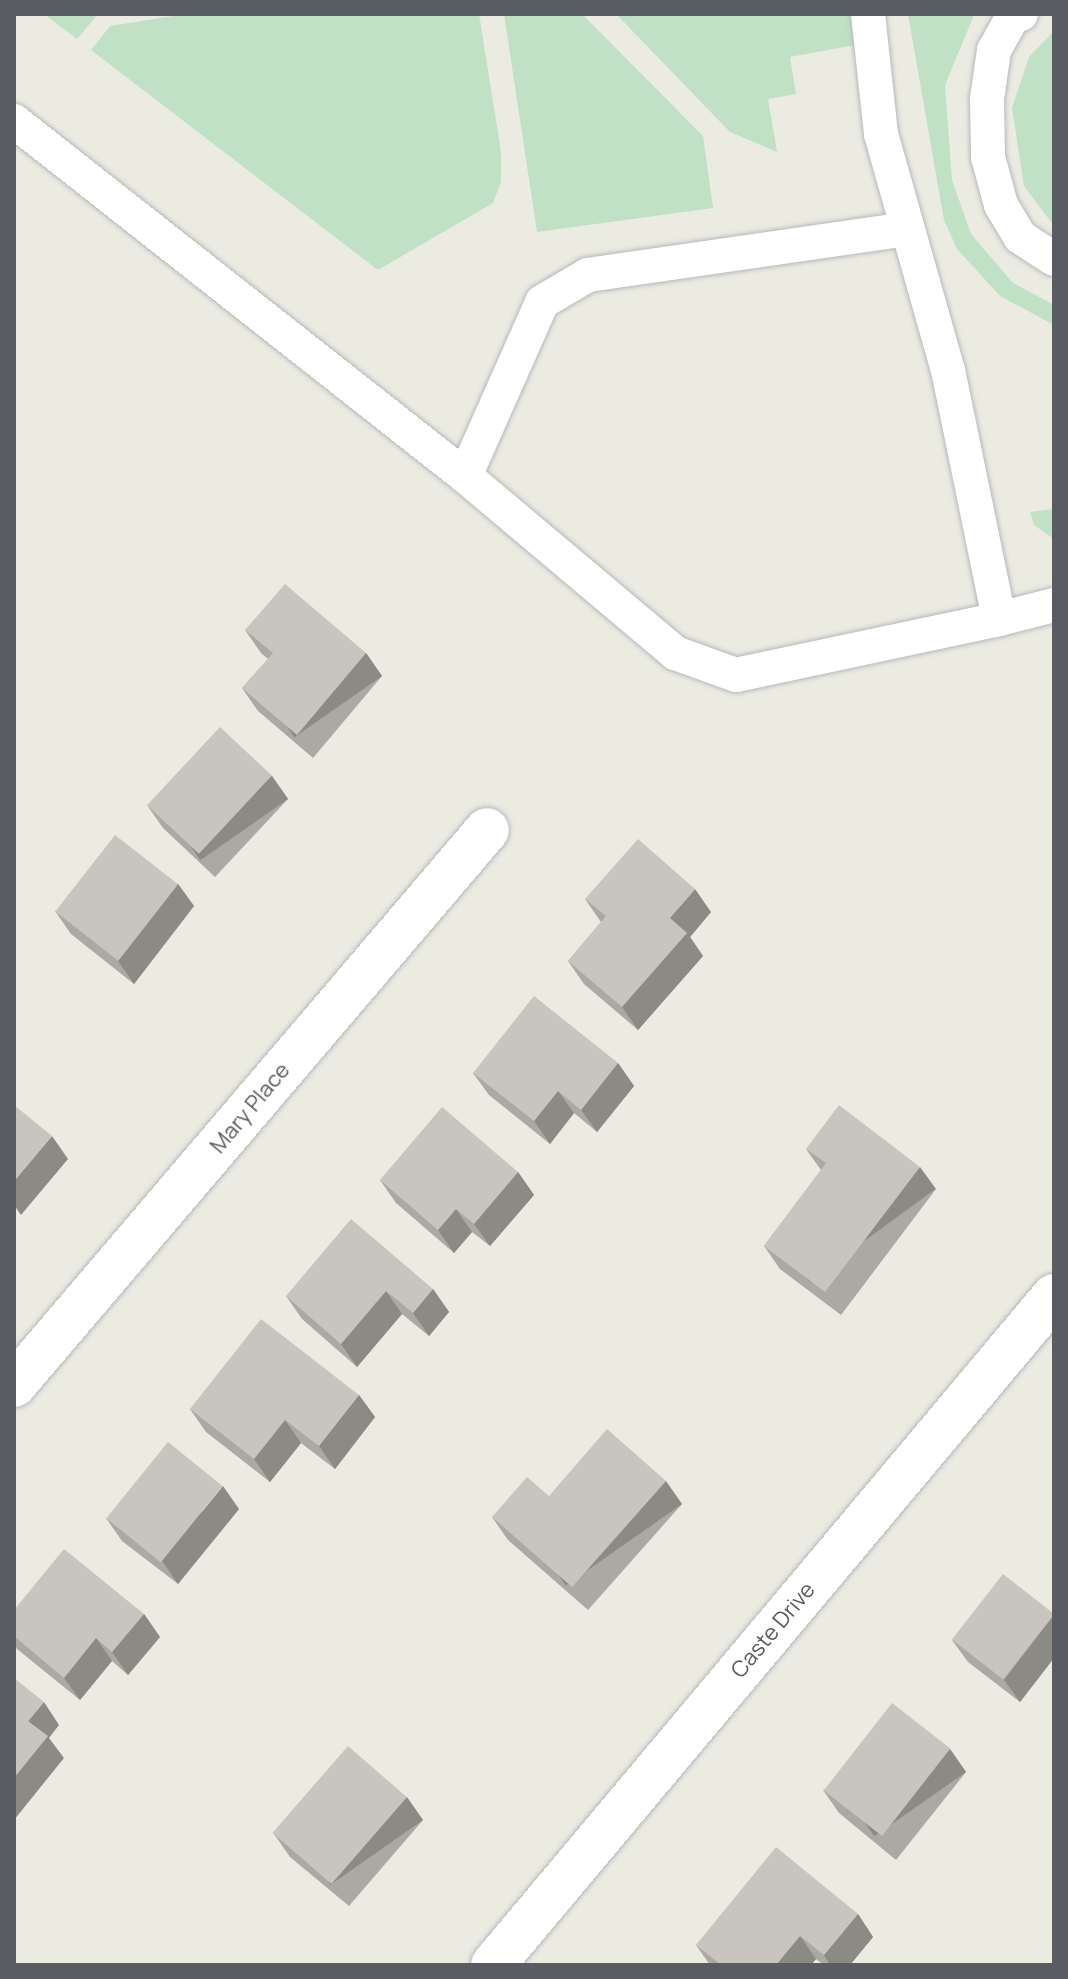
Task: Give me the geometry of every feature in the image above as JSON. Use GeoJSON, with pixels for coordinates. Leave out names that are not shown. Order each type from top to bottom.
{"type":"FeatureCollection","features":[{"type":"Feature","properties":{"kind":"street","name":"Mary Place"},"geometry":{"type":"LineString","coordinates":[[14,1385],[487,830]]}},
{"type":"Feature","properties":{"kind":"street","name":"Caste Drive"},"geometry":{"type":"LineString","coordinates":[[493,1965],[1054,1296]]}},
{"type":"Feature","properties":{"kind":"lane"},"geometry":{"type":"LineString","coordinates":[[868,14],[881,134],[948,370],[999,619]]}},
{"type":"Feature","properties":{"kind":"lane"},"geometry":{"type":"LineString","coordinates":[[1021,14],[1012,18],[994,50],[987,99],[988,157],[1001,205],[1020,237],[1054,259]]}},
{"type":"Feature","properties":{"kind":"lane"},"geometry":{"type":"LineString","coordinates":[[14,121],[465,476],[675,653],[736,675],[1054,605]]}},
{"type":"Feature","properties":{"kind":"lane"},"geometry":{"type":"LineString","coordinates":[[465,476],[542,302],[588,275],[907,229]]}},
{"type":"Feature","properties":{"kind":"green space"},"geometry":{"type":"Polygon","coordinates":[[[44,14],[98,14],[77,39],[44,14]]]}},
{"type":"Feature","properties":{"kind":"green space"},"geometry":{"type":"Polygon","coordinates":[[[186,14],[479,14],[501,152],[501,182],[493,203],[378,270],[91,50],[110,26],[186,14]]]}},
{"type":"Feature","properties":{"kind":"green space"},"geometry":{"type":"Polygon","coordinates":[[[504,14],[582,14],[703,136],[713,208],[537,232],[504,14]]]}},
{"type":"Feature","properties":{"kind":"green space"},"geometry":{"type":"Polygon","coordinates":[[[616,14],[850,14],[855,45],[790,57],[796,94],[768,99],[777,152],[730,132],[616,14]]]}},
{"type":"Feature","properties":{"kind":"green space"},"geometry":{"type":"Polygon","coordinates":[[[908,14],[974,15],[945,85],[952,180],[971,234],[1013,283],[1054,305],[1054,325],[1000,296],[957,249],[944,220],[908,14]]]}},
{"type":"Feature","properties":{"kind":"green space"},"geometry":{"type":"Polygon","coordinates":[[[1054,31],[1054,226],[1024,186],[1012,108],[1029,57],[1054,31]]]}},
{"type":"Feature","properties":{"kind":"green space"},"geometry":{"type":"Polygon","coordinates":[[[1054,509],[1054,539],[1034,525],[1030,512],[1054,509]]]}},
{"type":"Feature","properties":{"kind":"building"},"geometry":{"type":"Polygon","coordinates":[[[285,584],[366,653],[297,735],[242,688],[273,653],[245,630],[285,584]]]}},
{"type":"Feature","properties":{"kind":"building"},"geometry":{"type":"Polygon","coordinates":[[[220,727],[272,775],[199,854],[147,805],[220,727]]]}},
{"type":"Feature","properties":{"kind":"building"},"geometry":{"type":"Polygon","coordinates":[[[115,835],[178,884],[118,961],[55,911],[115,835]]]}},
{"type":"Feature","properties":{"kind":"building"},"geometry":{"type":"Polygon","coordinates":[[[638,839],[695,889],[670,918],[687,933],[622,1007],[568,961],[606,916],[585,899],[638,839]]]}},
{"type":"Feature","properties":{"kind":"building"},"geometry":{"type":"Polygon","coordinates":[[[534,996],[618,1063],[581,1110],[558,1091],[534,1121],[473,1073],[534,996]]]}},
{"type":"Feature","properties":{"kind":"building"},"geometry":{"type":"Polygon","coordinates":[[[14,1105],[52,1136],[14,1181],[14,1105]]]}},
{"type":"Feature","properties":{"kind":"building"},"geometry":{"type":"Polygon","coordinates":[[[839,1105],[920,1167],[825,1292],[764,1246],[826,1163],[806,1149],[839,1105]]]}},
{"type":"Feature","properties":{"kind":"building"},"geometry":{"type":"Polygon","coordinates":[[[442,1107],[518,1172],[474,1224],[456,1209],[438,1230],[380,1180],[442,1107]]]}},
{"type":"Feature","properties":{"kind":"building"},"geometry":{"type":"Polygon","coordinates":[[[351,1219],[433,1289],[413,1313],[386,1291],[341,1344],[286,1296],[351,1219]]]}},
{"type":"Feature","properties":{"kind":"building"},"geometry":{"type":"Polygon","coordinates":[[[261,1319],[359,1395],[319,1446],[285,1420],[254,1459],[190,1409],[261,1319]]]}},
{"type":"Feature","properties":{"kind":"building"},"geometry":{"type":"Polygon","coordinates":[[[607,1429],[666,1481],[572,1587],[492,1517],[527,1477],[549,1496],[607,1429]]]}},
{"type":"Feature","properties":{"kind":"building"},"geometry":{"type":"Polygon","coordinates":[[[168,1442],[222,1486],[161,1562],[106,1518],[168,1442]]]}},
{"type":"Feature","properties":{"kind":"building"},"geometry":{"type":"Polygon","coordinates":[[[64,1549],[144,1614],[112,1652],[96,1638],[64,1678],[14,1636],[14,1610],[64,1549]]]}},
{"type":"Feature","properties":{"kind":"building"},"geometry":{"type":"Polygon","coordinates":[[[1003,1574],[1054,1614],[1003,1679],[952,1639],[1003,1574]]]}},
{"type":"Feature","properties":{"kind":"building"},"geometry":{"type":"Polygon","coordinates":[[[14,1678],[44,1702],[28,1721],[48,1736],[14,1778],[14,1678]]]}},
{"type":"Feature","properties":{"kind":"building"},"geometry":{"type":"Polygon","coordinates":[[[892,1703],[950,1749],[882,1836],[824,1790],[892,1703]]]}},
{"type":"Feature","properties":{"kind":"building"},"geometry":{"type":"Polygon","coordinates":[[[348,1746],[407,1797],[331,1884],[273,1833],[348,1746]]]}},
{"type":"Feature","properties":{"kind":"building"},"geometry":{"type":"Polygon","coordinates":[[[776,1847],[858,1914],[824,1955],[800,1936],[776,1965],[721,1965],[696,1945],[776,1847]]]}}]}
